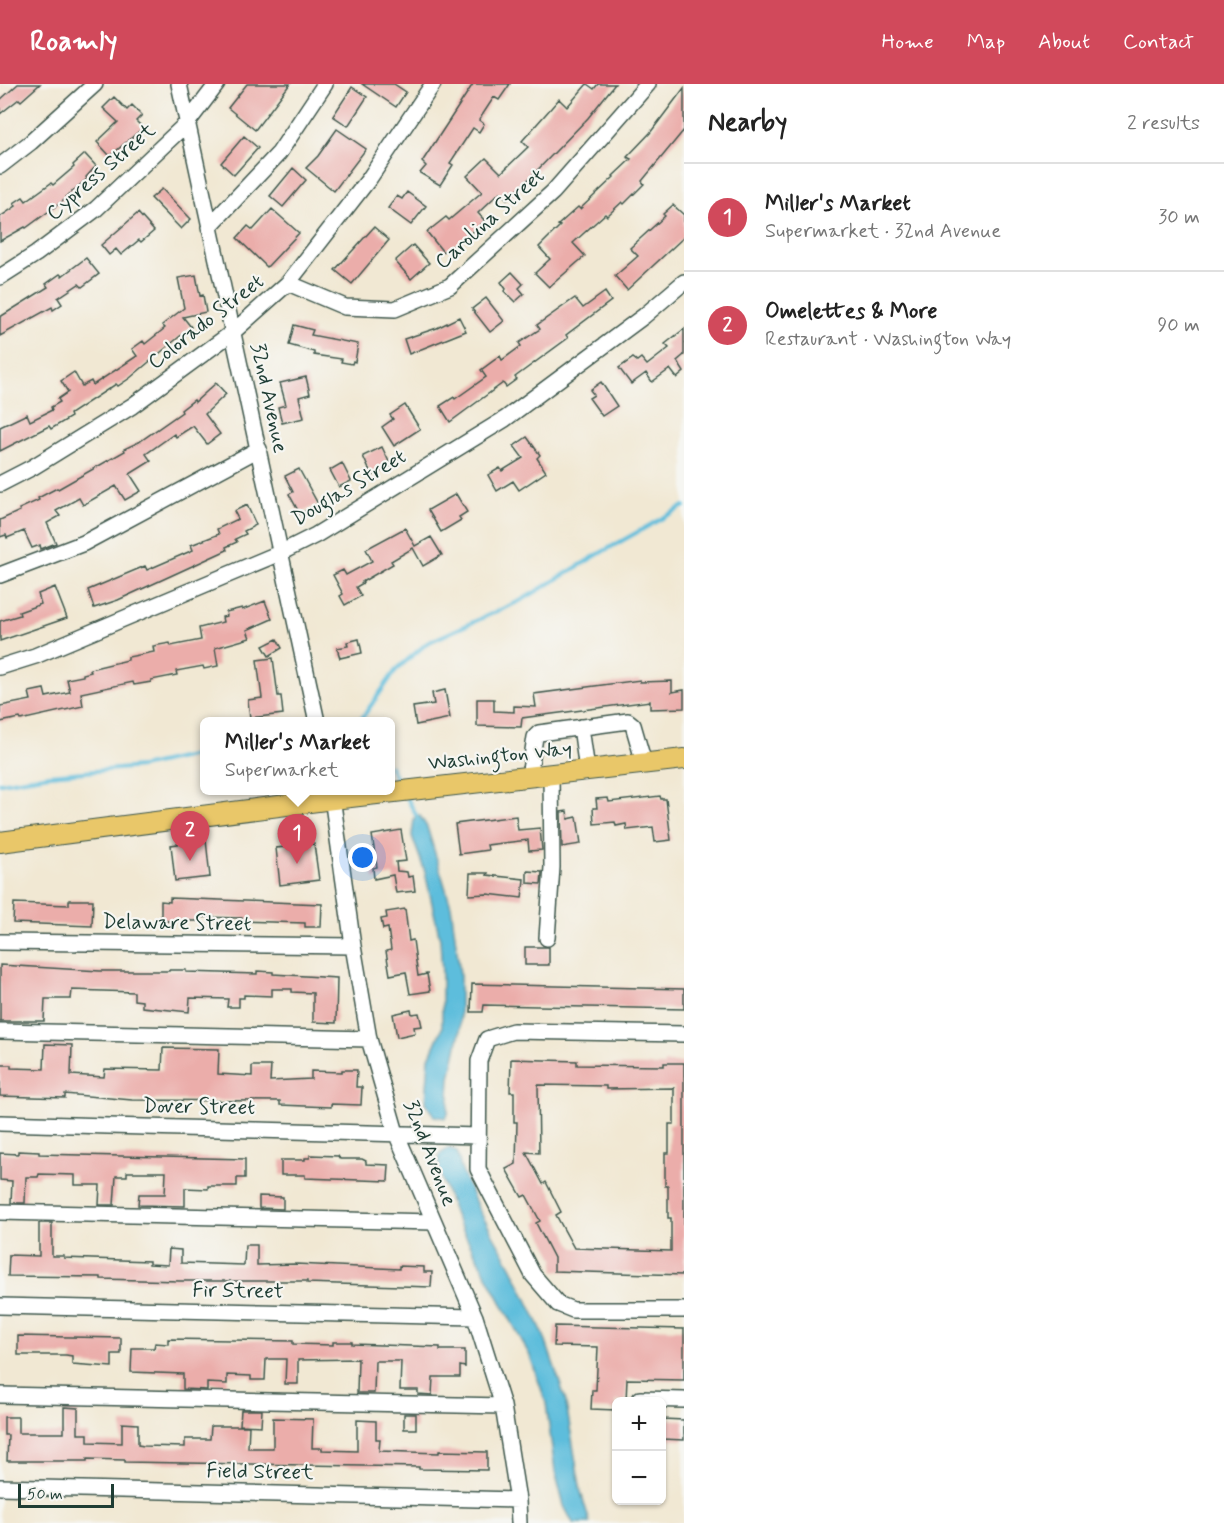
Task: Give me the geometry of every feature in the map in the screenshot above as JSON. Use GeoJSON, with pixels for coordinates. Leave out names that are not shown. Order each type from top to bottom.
{"type":"FeatureCollection","features":[{"type":"Feature","properties":{"kind":"main road","name":"Washington Way"},"geometry":{"type":"LineString","coordinates":[[395,789],[684,759]]}},
{"type":"Feature","properties":{"kind":"main road","name":"Washington Way"},"geometry":{"type":"LineString","coordinates":[[0,842],[332,795]]}},
{"type":"Feature","properties":{"kind":"street"},"geometry":{"type":"LineString","coordinates":[[0,166],[31,142],[95,84]]}},
{"type":"Feature","properties":{"kind":"street","name":"32nd Avenue"},"geometry":{"type":"LineString","coordinates":[[179,84],[316,717]]}},
{"type":"Feature","properties":{"kind":"street","name":"Cypress Street"},"geometry":{"type":"LineString","coordinates":[[0,278],[96,209],[188,122],[217,84]]}},
{"type":"Feature","properties":{"kind":"street"},"geometry":{"type":"LineString","coordinates":[[209,227],[279,153],[325,84]]}},
{"type":"Feature","properties":{"kind":"street","name":"Colorado Street"},"geometry":{"type":"LineString","coordinates":[[0,484],[33,467],[132,406],[233,332],[288,283],[369,179],[433,84]]}},
{"type":"Feature","properties":{"kind":"street","name":"Carolina Street"},"geometry":{"type":"LineString","coordinates":[[288,283],[345,307],[395,309],[450,286],[554,192],[648,84]]}},
{"type":"Feature","properties":{"kind":"street","name":"Douglas Street"},"geometry":{"type":"LineString","coordinates":[[0,667],[36,656],[282,552],[316,535],[505,419],[644,316],[684,282]]}},
{"type":"Feature","properties":{"kind":"street"},"geometry":{"type":"LineString","coordinates":[[0,575],[84,543],[259,449]]}},
{"type":"Feature","properties":{"kind":"street"},"geometry":{"type":"LineString","coordinates":[[529,777],[535,737],[539,733],[628,721],[633,725],[644,763]]}},
{"type":"Feature","properties":{"kind":"street"},"geometry":{"type":"LineString","coordinates":[[581,727],[587,770]]}},
{"type":"Feature","properties":{"kind":"street"},"geometry":{"type":"LineString","coordinates":[[547,938],[552,867],[551,774]]}},
{"type":"Feature","properties":{"kind":"street","name":"32nd Avenue"},"geometry":{"type":"LineString","coordinates":[[332,795],[353,946],[369,1039],[396,1133],[475,1317],[503,1406],[518,1500],[519,1523]]}},
{"type":"Feature","properties":{"kind":"street","name":"Delaware Street"},"geometry":{"type":"LineString","coordinates":[[0,942],[353,946]]}},
{"type":"Feature","properties":{"kind":"street"},"geometry":{"type":"LineString","coordinates":[[0,1031],[369,1039]]}},
{"type":"Feature","properties":{"kind":"street"},"geometry":{"type":"LineString","coordinates":[[684,1034],[513,1031],[487,1039],[479,1060],[478,1136],[478,1169],[533,1275],[558,1304],[573,1310],[684,1310]]}},
{"type":"Feature","properties":{"kind":"street","name":"Dover Street"},"geometry":{"type":"LineString","coordinates":[[0,1124],[478,1136]]}},
{"type":"Feature","properties":{"kind":"street"},"geometry":{"type":"LineString","coordinates":[[0,1212],[434,1222]]}},
{"type":"Feature","properties":{"kind":"street","name":"Fir Street"},"geometry":{"type":"LineString","coordinates":[[0,1306],[475,1317]]}},
{"type":"Feature","properties":{"kind":"street"},"geometry":{"type":"LineString","coordinates":[[0,1395],[503,1406]]}},
{"type":"Feature","properties":{"kind":"street"},"geometry":{"type":"LineString","coordinates":[[666,1400],[684,1400]]}},
{"type":"Feature","properties":{"kind":"street","name":"Field Street"},"geometry":{"type":"LineString","coordinates":[[0,1487],[518,1500]]}},
{"type":"Feature","properties":{"kind":"water"},"geometry":{"type":"Polygon","coordinates":[[[416,815],[420,816],[427,827],[451,906],[460,974],[460,1031],[450,1078],[448,1114],[445,1118],[434,1116],[426,1102],[429,1058],[442,1028],[442,974],[440,939],[425,872],[412,836],[416,815]]]}},
{"type":"Feature","properties":{"kind":"water"},"geometry":{"type":"Polygon","coordinates":[[[449,1148],[457,1151],[461,1169],[478,1208],[512,1268],[543,1333],[565,1398],[581,1492],[590,1523],[573,1523],[564,1506],[555,1471],[546,1403],[530,1356],[456,1218],[439,1171],[439,1155],[449,1148]]]}},
{"type":"Feature","properties":{"kind":"building"},"geometry":{"type":"Polygon","coordinates":[[[18,84],[40,84],[21,101],[19,99],[0,114],[0,100],[18,84]]]}},
{"type":"Feature","properties":{"kind":"building"},"geometry":{"type":"Polygon","coordinates":[[[247,84],[290,84],[255,130],[228,108],[247,84]]]}},
{"type":"Feature","properties":{"kind":"building"},"geometry":{"type":"Polygon","coordinates":[[[362,84],[394,84],[406,92],[396,107],[362,84]]]}},
{"type":"Feature","properties":{"kind":"building"},"geometry":{"type":"Polygon","coordinates":[[[473,84],[510,84],[499,100],[494,97],[479,120],[484,124],[479,132],[473,128],[450,163],[453,165],[440,185],[420,173],[426,166],[422,162],[473,84]]]}},
{"type":"Feature","properties":{"kind":"building"},"geometry":{"type":"Polygon","coordinates":[[[587,84],[594,89],[598,84],[615,84],[588,118],[520,188],[507,199],[500,192],[478,213],[485,221],[467,237],[443,252],[427,232],[446,217],[449,220],[482,192],[467,176],[486,158],[501,173],[528,147],[522,141],[559,99],[567,107],[587,84]]]}},
{"type":"Feature","properties":{"kind":"building"},"geometry":{"type":"Polygon","coordinates":[[[352,87],[367,97],[348,126],[333,116],[352,87]]]}},
{"type":"Feature","properties":{"kind":"building"},"geometry":{"type":"Polygon","coordinates":[[[684,88],[684,130],[642,181],[644,184],[624,204],[622,202],[607,216],[605,214],[573,243],[585,256],[549,287],[535,273],[550,259],[539,247],[560,226],[558,225],[578,207],[580,209],[631,159],[627,157],[650,133],[684,88]]]}},
{"type":"Feature","properties":{"kind":"building"},"geometry":{"type":"Polygon","coordinates":[[[114,97],[127,110],[132,105],[142,115],[136,121],[143,128],[110,156],[97,142],[118,122],[103,108],[114,97]]]}},
{"type":"Feature","properties":{"kind":"building"},"geometry":{"type":"Polygon","coordinates":[[[337,129],[366,149],[334,191],[306,168],[318,156],[337,129]]]}},
{"type":"Feature","properties":{"kind":"building"},"geometry":{"type":"Polygon","coordinates":[[[244,136],[258,148],[234,175],[221,163],[244,136]]]}},
{"type":"Feature","properties":{"kind":"building"},"geometry":{"type":"Polygon","coordinates":[[[85,154],[96,166],[86,177],[87,179],[67,198],[26,228],[0,241],[0,217],[16,206],[14,203],[23,197],[26,201],[51,183],[53,185],[85,154]]]}},
{"type":"Feature","properties":{"kind":"building"},"geometry":{"type":"Polygon","coordinates":[[[293,168],[306,180],[283,207],[270,196],[293,168]]]}},
{"type":"Feature","properties":{"kind":"building"},"geometry":{"type":"Polygon","coordinates":[[[162,189],[191,219],[181,229],[151,198],[162,189]]]}},
{"type":"Feature","properties":{"kind":"building"},"geometry":{"type":"Polygon","coordinates":[[[407,192],[426,206],[411,225],[388,208],[397,196],[402,199],[407,192]]]}},
{"type":"Feature","properties":{"kind":"building"},"geometry":{"type":"Polygon","coordinates":[[[673,205],[684,215],[684,237],[627,290],[615,276],[638,256],[630,248],[665,216],[663,214],[673,205]]]}},
{"type":"Feature","properties":{"kind":"building"},"geometry":{"type":"Polygon","coordinates":[[[272,209],[299,233],[267,267],[237,238],[248,226],[253,230],[272,209]]]}},
{"type":"Feature","properties":{"kind":"building"},"geometry":{"type":"Polygon","coordinates":[[[138,213],[154,231],[121,255],[116,249],[109,255],[101,245],[138,213]]]}},
{"type":"Feature","properties":{"kind":"building"},"geometry":{"type":"Polygon","coordinates":[[[374,227],[389,240],[352,284],[335,270],[374,227]]]}},
{"type":"Feature","properties":{"kind":"building"},"geometry":{"type":"Polygon","coordinates":[[[413,245],[429,263],[411,279],[395,261],[413,245]]]}},
{"type":"Feature","properties":{"kind":"building"},"geometry":{"type":"Polygon","coordinates":[[[86,258],[99,274],[82,287],[79,284],[58,298],[62,304],[53,310],[52,307],[0,336],[0,317],[48,287],[46,284],[60,274],[62,276],[86,258]]]}},
{"type":"Feature","properties":{"kind":"building"},"geometry":{"type":"Polygon","coordinates":[[[512,272],[523,284],[519,288],[524,294],[515,302],[504,291],[506,289],[501,282],[512,272]]]}},
{"type":"Feature","properties":{"kind":"building"},"geometry":{"type":"Polygon","coordinates":[[[196,275],[206,312],[183,317],[191,327],[130,378],[118,386],[116,384],[70,414],[71,417],[51,429],[49,426],[0,451],[0,427],[27,414],[30,421],[52,410],[51,407],[60,402],[58,399],[68,392],[61,381],[74,372],[82,386],[91,381],[93,385],[137,356],[132,349],[143,341],[145,344],[165,328],[162,325],[184,308],[178,278],[196,275]]]}},
{"type":"Feature","properties":{"kind":"building"},"geometry":{"type":"Polygon","coordinates":[[[605,292],[611,301],[566,335],[568,338],[515,377],[517,379],[506,387],[503,383],[450,422],[440,406],[454,397],[455,399],[486,377],[481,370],[500,356],[502,360],[521,346],[519,343],[540,329],[537,325],[575,298],[583,308],[605,292]]]}},
{"type":"Feature","properties":{"kind":"building"},"geometry":{"type":"Polygon","coordinates":[[[486,298],[504,321],[490,332],[472,309],[486,298]]]}},
{"type":"Feature","properties":{"kind":"building"},"geometry":{"type":"Polygon","coordinates":[[[459,317],[466,331],[409,354],[404,339],[437,328],[459,317]]]}},
{"type":"Feature","properties":{"kind":"building"},"geometry":{"type":"Polygon","coordinates":[[[294,325],[313,330],[311,335],[358,344],[355,362],[353,361],[352,364],[341,362],[342,359],[314,355],[314,352],[289,345],[294,325]]]}},
{"type":"Feature","properties":{"kind":"building"},"geometry":{"type":"Polygon","coordinates":[[[684,329],[684,355],[677,361],[684,372],[677,378],[670,369],[652,382],[646,373],[631,384],[619,368],[633,358],[637,361],[641,358],[647,365],[669,348],[665,344],[684,329]]]}},
{"type":"Feature","properties":{"kind":"building"},"geometry":{"type":"Polygon","coordinates":[[[306,377],[310,394],[299,397],[304,418],[282,423],[278,407],[286,405],[280,383],[306,377]]]}},
{"type":"Feature","properties":{"kind":"building"},"geometry":{"type":"Polygon","coordinates":[[[601,382],[617,406],[602,416],[589,398],[594,395],[590,390],[601,382]]]}},
{"type":"Feature","properties":{"kind":"building"},"geometry":{"type":"Polygon","coordinates":[[[216,383],[226,394],[205,414],[220,434],[207,444],[193,426],[176,437],[174,434],[146,454],[151,461],[130,474],[141,491],[125,500],[116,486],[83,505],[79,498],[56,511],[60,516],[47,523],[56,543],[41,549],[40,545],[32,548],[24,531],[7,538],[6,535],[0,537],[0,520],[125,451],[124,449],[139,442],[182,412],[181,410],[194,400],[195,402],[216,383]]]}},
{"type":"Feature","properties":{"kind":"building"},"geometry":{"type":"Polygon","coordinates":[[[405,405],[420,429],[394,446],[382,427],[393,419],[390,415],[405,405]]]}},
{"type":"Feature","properties":{"kind":"building"},"geometry":{"type":"Polygon","coordinates":[[[527,437],[540,455],[537,458],[546,472],[519,490],[513,481],[497,491],[488,475],[500,468],[502,471],[523,458],[514,446],[527,437]]]}},
{"type":"Feature","properties":{"kind":"building"},"geometry":{"type":"Polygon","coordinates":[[[382,447],[391,466],[372,476],[363,456],[382,447]]]}},
{"type":"Feature","properties":{"kind":"building"},"geometry":{"type":"Polygon","coordinates":[[[342,463],[351,481],[339,487],[330,470],[342,463]]]}},
{"type":"Feature","properties":{"kind":"building"},"geometry":{"type":"Polygon","coordinates":[[[299,469],[318,504],[300,514],[289,494],[293,492],[285,476],[299,469]]]}},
{"type":"Feature","properties":{"kind":"building"},"geometry":{"type":"Polygon","coordinates":[[[456,494],[467,512],[459,517],[461,520],[441,532],[428,510],[456,494]]]}},
{"type":"Feature","properties":{"kind":"building"},"geometry":{"type":"Polygon","coordinates":[[[247,505],[256,525],[244,531],[246,534],[235,539],[237,542],[226,547],[227,550],[118,600],[94,608],[88,590],[145,566],[147,570],[193,550],[191,545],[219,534],[217,529],[238,519],[234,511],[247,505]]]}},
{"type":"Feature","properties":{"kind":"building"},"geometry":{"type":"Polygon","coordinates":[[[405,528],[415,546],[431,537],[442,555],[423,566],[413,548],[391,561],[393,564],[356,587],[361,596],[345,605],[340,596],[343,594],[333,575],[343,570],[346,575],[372,561],[366,549],[405,528]]]}},
{"type":"Feature","properties":{"kind":"building"},"geometry":{"type":"Polygon","coordinates":[[[55,587],[67,618],[0,641],[0,621],[20,615],[19,612],[41,604],[38,594],[55,587]]]}},
{"type":"Feature","properties":{"kind":"building"},"geometry":{"type":"Polygon","coordinates":[[[265,601],[272,619],[247,630],[250,638],[215,648],[218,666],[176,671],[177,675],[151,680],[151,682],[134,685],[133,682],[81,693],[83,706],[21,720],[20,718],[0,722],[0,706],[31,700],[29,692],[44,689],[46,697],[70,692],[67,679],[83,676],[91,672],[90,669],[128,660],[128,657],[154,652],[153,646],[170,643],[171,646],[201,640],[199,628],[223,622],[222,617],[227,616],[226,612],[242,608],[242,610],[265,601]]]}},
{"type":"Feature","properties":{"kind":"building"},"geometry":{"type":"Polygon","coordinates":[[[277,639],[282,648],[269,656],[263,646],[277,639]]]}},
{"type":"Feature","properties":{"kind":"building"},"geometry":{"type":"Polygon","coordinates":[[[359,639],[362,653],[340,658],[337,648],[348,646],[347,642],[359,639]]]}},
{"type":"Feature","properties":{"kind":"building"},"geometry":{"type":"Polygon","coordinates":[[[273,658],[283,714],[250,717],[248,700],[262,698],[257,660],[273,658]]]}},
{"type":"Feature","properties":{"kind":"building"},"geometry":{"type":"Polygon","coordinates":[[[640,680],[640,682],[672,681],[672,692],[684,690],[684,708],[650,709],[650,701],[522,718],[521,727],[477,726],[477,699],[494,699],[494,711],[514,712],[514,706],[536,707],[534,694],[640,680]]]}},
{"type":"Feature","properties":{"kind":"building"},"geometry":{"type":"Polygon","coordinates":[[[445,690],[450,718],[416,725],[413,707],[434,704],[432,693],[445,690]]]}},
{"type":"Feature","properties":{"kind":"building"},"geometry":{"type":"Polygon","coordinates":[[[660,796],[661,799],[666,799],[671,840],[655,842],[653,827],[627,830],[626,824],[616,826],[615,822],[594,824],[593,808],[597,808],[596,799],[608,798],[609,802],[660,796]]]}},
{"type":"Feature","properties":{"kind":"building"},"geometry":{"type":"Polygon","coordinates":[[[567,811],[568,819],[577,817],[581,844],[562,847],[561,812],[567,811]]]}},
{"type":"Feature","properties":{"kind":"building"},"geometry":{"type":"Polygon","coordinates":[[[516,816],[518,830],[540,828],[542,850],[529,851],[528,840],[487,845],[488,850],[459,854],[455,824],[516,816]]]}},
{"type":"Feature","properties":{"kind":"building"},"geometry":{"type":"Polygon","coordinates":[[[300,826],[302,845],[314,844],[319,880],[280,885],[276,848],[286,847],[284,828],[300,826]]]}},
{"type":"Feature","properties":{"kind":"building"},"geometry":{"type":"Polygon","coordinates":[[[401,830],[406,861],[396,862],[397,871],[407,872],[408,877],[413,876],[415,891],[396,893],[393,875],[374,879],[373,868],[377,867],[372,835],[401,830]]]}},
{"type":"Feature","properties":{"kind":"building"},"geometry":{"type":"Polygon","coordinates":[[[206,840],[210,877],[175,881],[171,845],[206,840]]]}},
{"type":"Feature","properties":{"kind":"building"},"geometry":{"type":"Polygon","coordinates":[[[527,871],[542,872],[541,884],[527,883],[527,871]]]}},
{"type":"Feature","properties":{"kind":"building"},"geometry":{"type":"Polygon","coordinates":[[[470,873],[488,873],[487,875],[524,879],[522,898],[487,894],[469,895],[470,873]]]}},
{"type":"Feature","properties":{"kind":"building"},"geometry":{"type":"Polygon","coordinates":[[[170,898],[322,904],[321,927],[305,927],[305,923],[242,921],[242,918],[198,917],[198,921],[161,921],[161,901],[170,902],[170,898]]]}},
{"type":"Feature","properties":{"kind":"building"},"geometry":{"type":"Polygon","coordinates":[[[69,900],[93,900],[92,926],[13,923],[14,903],[69,905],[69,900]]]}},
{"type":"Feature","properties":{"kind":"building"},"geometry":{"type":"Polygon","coordinates":[[[405,909],[409,941],[413,940],[418,976],[427,974],[430,991],[410,994],[406,972],[390,975],[386,951],[391,950],[388,928],[383,929],[381,919],[387,918],[386,912],[405,909]]]}},
{"type":"Feature","properties":{"kind":"building"},"geometry":{"type":"Polygon","coordinates":[[[525,947],[549,947],[549,965],[525,965],[525,947]]]}},
{"type":"Feature","properties":{"kind":"building"},"geometry":{"type":"Polygon","coordinates":[[[0,965],[100,971],[186,970],[186,972],[257,974],[257,971],[337,978],[336,1023],[313,1022],[313,993],[292,992],[292,989],[272,989],[272,996],[244,995],[244,998],[239,998],[239,1007],[227,1007],[228,999],[190,998],[189,1012],[142,1007],[142,1001],[134,1000],[134,992],[72,990],[71,999],[45,999],[44,1021],[0,1021],[0,965]]]}},
{"type":"Feature","properties":{"kind":"building"},"geometry":{"type":"Polygon","coordinates":[[[472,984],[684,989],[684,1009],[484,1005],[483,1012],[471,1012],[472,984]]]}},
{"type":"Feature","properties":{"kind":"building"},"geometry":{"type":"Polygon","coordinates":[[[411,1010],[412,1014],[419,1013],[422,1026],[414,1027],[415,1033],[397,1037],[393,1014],[411,1010]]]}},
{"type":"Feature","properties":{"kind":"building"},"geometry":{"type":"Polygon","coordinates":[[[45,1044],[72,1045],[71,1075],[104,1077],[105,1069],[162,1070],[163,1048],[219,1049],[218,1074],[252,1076],[252,1066],[271,1066],[270,1081],[311,1079],[311,1071],[357,1070],[356,1087],[362,1087],[361,1105],[331,1104],[331,1107],[280,1105],[280,1101],[132,1100],[65,1094],[65,1098],[0,1096],[0,1065],[11,1065],[11,1068],[44,1069],[45,1044]]]}},
{"type":"Feature","properties":{"kind":"building"},"geometry":{"type":"Polygon","coordinates":[[[511,1059],[577,1061],[577,1065],[664,1066],[664,1063],[684,1063],[684,1275],[554,1271],[554,1258],[536,1223],[540,1221],[526,1195],[522,1197],[506,1169],[516,1164],[517,1122],[514,1122],[514,1092],[510,1092],[511,1059]],[[538,1085],[539,1153],[526,1152],[543,1184],[546,1182],[561,1212],[556,1215],[574,1248],[671,1251],[671,1218],[668,1218],[668,1186],[665,1186],[665,1153],[669,1153],[669,1124],[674,1124],[674,1088],[606,1089],[606,1086],[538,1085]]]}},
{"type":"Feature","properties":{"kind":"building"},"geometry":{"type":"Polygon","coordinates":[[[18,1151],[39,1152],[39,1154],[245,1159],[245,1178],[237,1178],[237,1186],[208,1186],[208,1189],[185,1188],[185,1206],[138,1205],[139,1194],[165,1194],[166,1172],[127,1172],[127,1176],[116,1176],[114,1205],[99,1205],[100,1185],[75,1185],[75,1175],[39,1174],[38,1177],[26,1177],[25,1203],[11,1203],[12,1181],[0,1180],[0,1153],[18,1154],[18,1151]]]}},
{"type":"Feature","properties":{"kind":"building"},"geometry":{"type":"Polygon","coordinates":[[[310,1155],[362,1159],[366,1161],[366,1164],[389,1165],[388,1181],[281,1175],[281,1160],[305,1160],[305,1158],[310,1158],[310,1155]]]}},
{"type":"Feature","properties":{"kind":"building"},"geometry":{"type":"Polygon","coordinates":[[[259,1196],[283,1197],[283,1209],[259,1208],[259,1196]]]}},
{"type":"Feature","properties":{"kind":"building"},"geometry":{"type":"Polygon","coordinates":[[[39,1223],[52,1223],[52,1256],[64,1256],[64,1258],[149,1261],[149,1264],[168,1265],[169,1249],[181,1250],[181,1263],[244,1265],[245,1245],[257,1245],[257,1265],[296,1264],[399,1269],[399,1266],[424,1267],[424,1272],[432,1272],[431,1287],[307,1283],[307,1281],[180,1281],[8,1276],[9,1255],[39,1256],[39,1223]]]}},
{"type":"Feature","properties":{"kind":"building"},"geometry":{"type":"Polygon","coordinates":[[[555,1326],[684,1329],[684,1380],[627,1379],[626,1397],[612,1397],[612,1410],[591,1409],[592,1390],[596,1390],[598,1347],[554,1346],[555,1326]]]}},
{"type":"Feature","properties":{"kind":"building"},"geometry":{"type":"Polygon","coordinates":[[[18,1336],[121,1338],[121,1354],[112,1354],[112,1367],[72,1364],[72,1356],[66,1355],[18,1355],[18,1336]]]}},
{"type":"Feature","properties":{"kind":"building"},"geometry":{"type":"Polygon","coordinates":[[[168,1339],[293,1341],[293,1344],[333,1345],[333,1342],[352,1342],[352,1344],[440,1347],[440,1350],[465,1350],[465,1367],[460,1366],[460,1377],[433,1377],[432,1395],[418,1394],[418,1390],[400,1390],[401,1361],[375,1361],[374,1393],[357,1393],[358,1359],[298,1360],[298,1384],[285,1384],[286,1359],[266,1359],[265,1380],[251,1380],[251,1376],[227,1375],[227,1384],[207,1383],[207,1390],[183,1389],[183,1374],[131,1372],[132,1348],[154,1348],[155,1343],[168,1344],[168,1339]]]}},
{"type":"Feature","properties":{"kind":"building"},"geometry":{"type":"Polygon","coordinates":[[[64,1407],[78,1408],[78,1434],[88,1434],[88,1442],[122,1443],[122,1423],[138,1424],[138,1445],[144,1446],[185,1447],[185,1439],[210,1439],[211,1426],[249,1426],[248,1448],[273,1448],[273,1418],[313,1419],[312,1448],[357,1451],[357,1420],[376,1421],[376,1439],[380,1439],[379,1451],[487,1452],[487,1470],[125,1462],[125,1460],[87,1459],[87,1461],[7,1461],[8,1435],[4,1435],[4,1417],[18,1417],[18,1433],[64,1433],[64,1407]]]}},
{"type":"Feature","properties":{"kind":"building"},"geometry":{"type":"Polygon","coordinates":[[[241,1410],[262,1410],[261,1426],[240,1425],[241,1410]]]}},
{"type":"Feature","properties":{"kind":"building"},"geometry":{"type":"Polygon","coordinates":[[[404,1414],[416,1414],[416,1429],[404,1429],[404,1414]]]}},
{"type":"Feature","properties":{"kind":"building"},"geometry":{"type":"Polygon","coordinates":[[[666,1419],[684,1420],[684,1440],[666,1439],[666,1419]]]}},
{"type":"Feature","properties":{"kind":"waterway"},"geometry":{"type":"LineString","coordinates":[[363,717],[396,670],[427,643],[522,600],[684,506]]}},
{"type":"Feature","properties":{"kind":"waterway"},"geometry":{"type":"LineString","coordinates":[[0,783],[49,775],[141,767],[200,754]]}},
{"type":"Feature","properties":{"kind":"waterway"},"geometry":{"type":"LineString","coordinates":[[395,776],[400,786]]}},
{"type":"Feature","properties":{"kind":"waterway"},"geometry":{"type":"LineString","coordinates":[[407,798],[416,815]]}},
{"type":"Feature","properties":{"kind":"place","name":"Omelettes & More"},"geometry":{"type":"Point","coordinates":[190,861]}},
{"type":"Feature","properties":{"kind":"place","name":"Miller's Market"},"geometry":{"type":"Point","coordinates":[297,864]}}]}
